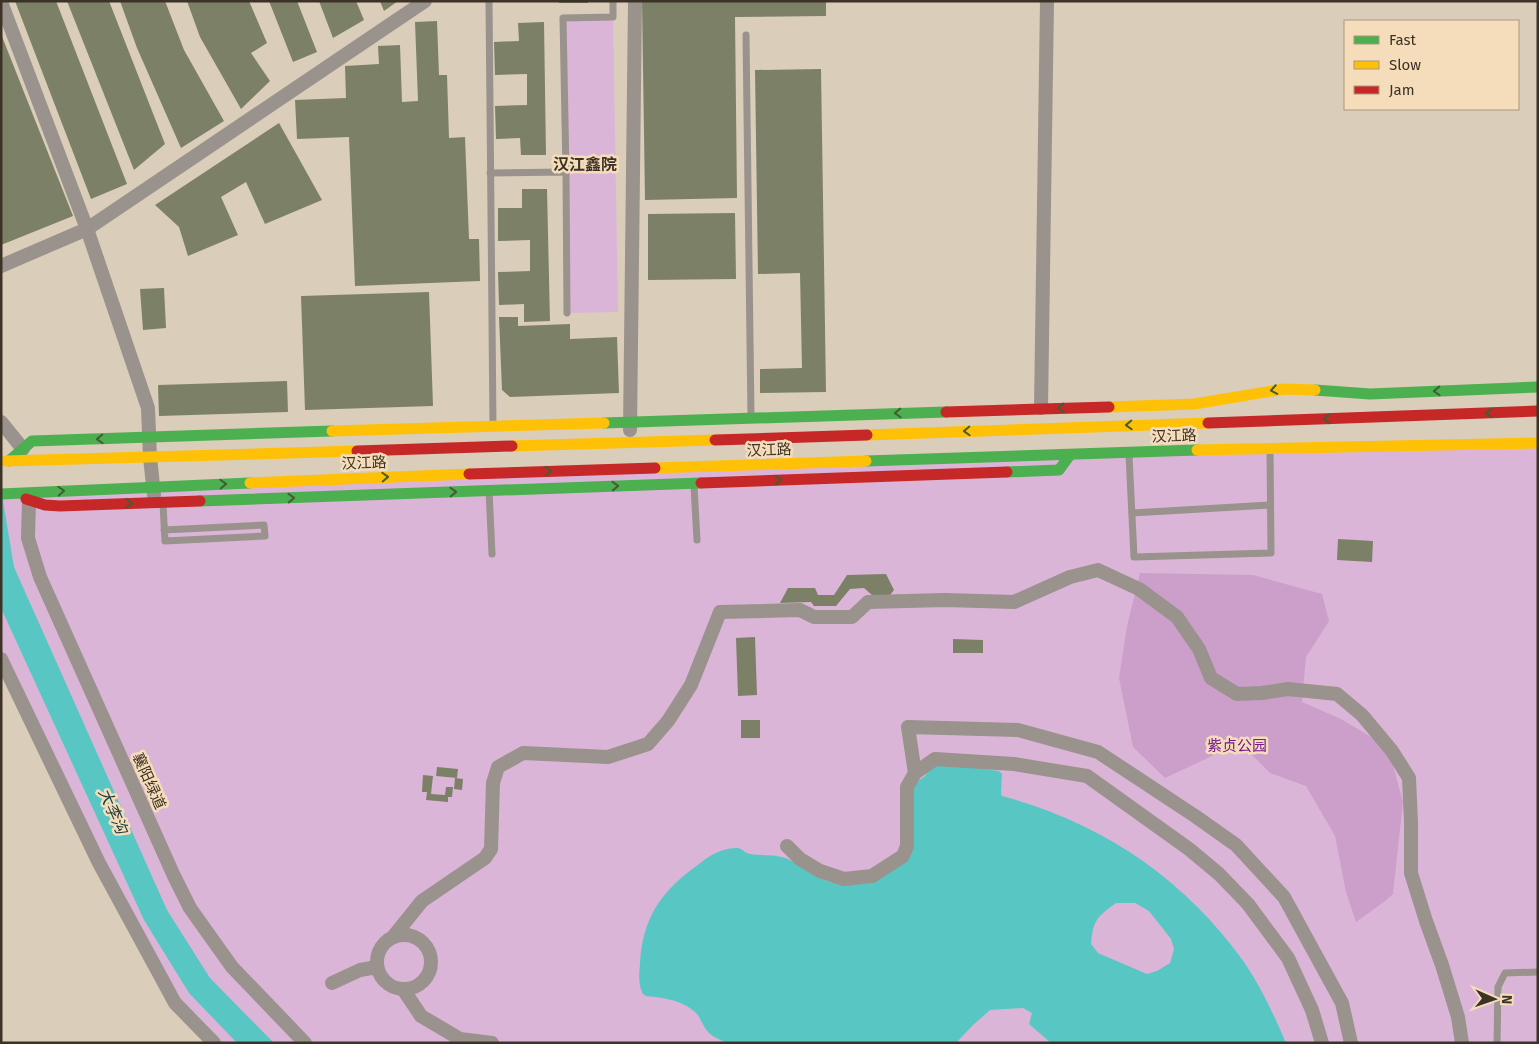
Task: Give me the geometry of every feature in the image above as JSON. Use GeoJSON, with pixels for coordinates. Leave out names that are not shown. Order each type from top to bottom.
{"type":"FeatureCollection","features":[{"type":"Feature","properties":{"kind":"main road"},"geometry":{"type":"LineString","coordinates":[[5,461],[32,441],[1194,404],[1284,388],[1370,394],[1538,387]]}},
{"type":"Feature","properties":{"kind":"main road","name":"汉江路"},"geometry":{"type":"LineString","coordinates":[[5,461],[630,443],[1538,411]]}},
{"type":"Feature","properties":{"kind":"main road","name":"汉江路"},"geometry":{"type":"LineString","coordinates":[[7,494],[157,486],[692,466],[758,466],[1270,448],[1538,443]]}},
{"type":"Feature","properties":{"kind":"main road"},"geometry":{"type":"LineString","coordinates":[[7,494],[45,505],[60,506],[1059,470],[1070,454]]}},
{"type":"Feature","properties":{"kind":"street"},"geometry":{"type":"LineString","coordinates":[[1,266],[87,229],[425,1]]}},
{"type":"Feature","properties":{"kind":"street"},"geometry":{"type":"LineString","coordinates":[[630,443],[635,1]]}},
{"type":"Feature","properties":{"kind":"street"},"geometry":{"type":"LineString","coordinates":[[1041,408],[1047,1]]}},
{"type":"Feature","properties":{"kind":"street"},"geometry":{"type":"LineString","coordinates":[[1,2],[87,229],[148,408],[150,456],[159,502]]}},
{"type":"Feature","properties":{"kind":"street"},"geometry":{"type":"LineString","coordinates":[[1,422],[23,449]]}},
{"type":"Feature","properties":{"kind":"street","name":"襄阳绿道"},"geometry":{"type":"LineString","coordinates":[[29,500],[28,538],[40,577],[190,908],[232,967],[305,1043]]}},
{"type":"Feature","properties":{"kind":"street"},"geometry":{"type":"LineString","coordinates":[[392,937],[401,934],[418,938],[430,952],[432,961],[430,970],[426,978],[412,988],[402,990],[386,982],[380,976],[377,967],[380,949],[422,901],[485,858],[491,849],[493,783],[498,766],[523,753],[608,757],[648,744],[668,721],[691,685],[720,612],[800,610],[814,617],[852,616],[868,602],[945,600],[1014,602],[1070,577],[1098,570],[1139,589],[1177,617],[1199,649],[1211,678],[1237,694],[1288,689],[1337,694],[1362,715],[1392,751],[1409,778],[1411,874],[1458,1017],[1462,1043]]}},
{"type":"Feature","properties":{"kind":"street"},"geometry":{"type":"LineString","coordinates":[[1,659],[99,863],[175,1003],[214,1043]]}},
{"type":"Feature","properties":{"kind":"street"},"geometry":{"type":"LineString","coordinates":[[915,773],[908,727],[1018,730],[1098,752],[1236,845],[1284,897],[1342,1003],[1351,1043]]}},
{"type":"Feature","properties":{"kind":"street"},"geometry":{"type":"LineString","coordinates":[[787,846],[800,859],[820,871],[844,879],[872,876],[903,856],[906,851],[906,791],[915,773],[935,759],[1014,764],[1087,776],[1189,849],[1220,874],[1248,904],[1288,958],[1312,1010],[1322,1043]]}},
{"type":"Feature","properties":{"kind":"street"},"geometry":{"type":"LineString","coordinates":[[332,983],[360,970],[377,967]]}},
{"type":"Feature","properties":{"kind":"street"},"geometry":{"type":"LineString","coordinates":[[402,990],[421,1016],[460,1039],[492,1043]]}},
{"type":"Feature","properties":{"kind":"lane"},"geometry":{"type":"LineString","coordinates":[[489,1],[493,426]]}},
{"type":"Feature","properties":{"kind":"lane"},"geometry":{"type":"LineString","coordinates":[[567,313],[563,18],[613,17],[613,1]]}},
{"type":"Feature","properties":{"kind":"lane"},"geometry":{"type":"LineString","coordinates":[[746,35],[751,418]]}},
{"type":"Feature","properties":{"kind":"lane"},"geometry":{"type":"LineString","coordinates":[[490,173],[566,172]]}},
{"type":"Feature","properties":{"kind":"lane"},"geometry":{"type":"LineString","coordinates":[[1129,452],[1134,558],[1271,553],[1270,448]]}},
{"type":"Feature","properties":{"kind":"lane"},"geometry":{"type":"LineString","coordinates":[[692,466],[697,540]]}},
{"type":"Feature","properties":{"kind":"lane"},"geometry":{"type":"LineString","coordinates":[[488,473],[492,554]]}},
{"type":"Feature","properties":{"kind":"lane"},"geometry":{"type":"LineString","coordinates":[[159,502],[165,541],[265,536],[264,525],[164,530]]}},
{"type":"Feature","properties":{"kind":"lane"},"geometry":{"type":"LineString","coordinates":[[1132,513],[1270,505]]}},
{"type":"Feature","properties":{"kind":"lane"},"geometry":{"type":"LineString","coordinates":[[1497,1043],[1498,987],[1506,973],[1538,972]]}},
{"type":"Feature","properties":{"kind":"green space"},"geometry":{"type":"Polygon","coordinates":[[[613,17],[618,312],[567,313],[563,18],[613,17]]]}},
{"type":"Feature","properties":{"kind":"green space","name":"紫贞公园"},"geometry":{"type":"Polygon","coordinates":[[[1538,443],[1538,1043],[214,1043],[175,1003],[1,659],[1,494],[1538,443]]]}},
{"type":"Feature","properties":{"kind":"shaded area"},"geometry":{"type":"Polygon","coordinates":[[[1140,573],[1253,575],[1322,594],[1329,621],[1306,657],[1302,702],[1341,719],[1388,747],[1403,802],[1393,894],[1356,922],[1346,892],[1335,836],[1306,786],[1270,773],[1240,743],[1165,778],[1133,747],[1119,678],[1127,626],[1140,573]]]}},
{"type":"Feature","properties":{"kind":"water","name":"大李沟"},"geometry":{"type":"Polygon","coordinates":[[[1,489],[14,567],[167,910],[210,978],[274,1043],[237,1043],[189,993],[144,920],[1,608],[1,489]]]}},
{"type":"Feature","properties":{"kind":"water"},"geometry":{"type":"Polygon","coordinates":[[[943,763],[999,771],[1002,774],[1002,796],[1039,807],[1107,838],[1167,880],[1195,904],[1244,962],[1267,1001],[1286,1043],[1051,1043],[1029,1024],[1032,1013],[1023,1008],[990,1010],[956,1043],[727,1043],[709,1033],[692,1009],[673,1000],[643,994],[639,976],[642,948],[650,919],[656,906],[674,884],[686,874],[716,853],[726,849],[737,848],[750,854],[783,857],[816,876],[838,884],[851,883],[866,877],[906,859],[909,787],[925,776],[933,765],[943,763]],[[1116,903],[1104,912],[1095,924],[1091,944],[1098,953],[1147,974],[1157,971],[1170,963],[1174,949],[1171,939],[1149,911],[1135,903],[1116,903]]]}},
{"type":"Feature","properties":{"kind":"building"},"geometry":{"type":"Polygon","coordinates":[[[15,1],[56,1],[127,184],[91,199],[15,1]]]}},
{"type":"Feature","properties":{"kind":"building"},"geometry":{"type":"Polygon","coordinates":[[[67,1],[109,1],[165,144],[134,170],[67,1]]]}},
{"type":"Feature","properties":{"kind":"building"},"geometry":{"type":"Polygon","coordinates":[[[120,1],[165,1],[184,50],[224,121],[181,148],[137,48],[120,1]]]}},
{"type":"Feature","properties":{"kind":"building"},"geometry":{"type":"Polygon","coordinates":[[[187,1],[249,1],[267,43],[251,53],[270,81],[241,109],[200,37],[187,1]]]}},
{"type":"Feature","properties":{"kind":"building"},"geometry":{"type":"Polygon","coordinates":[[[269,1],[297,1],[317,52],[293,62],[269,1]]]}},
{"type":"Feature","properties":{"kind":"building"},"geometry":{"type":"Polygon","coordinates":[[[319,1],[356,1],[364,20],[333,38],[319,1]]]}},
{"type":"Feature","properties":{"kind":"building"},"geometry":{"type":"Polygon","coordinates":[[[380,1],[398,1],[384,11],[380,1]]]}},
{"type":"Feature","properties":{"kind":"building"},"geometry":{"type":"Polygon","coordinates":[[[559,1],[588,1],[588,3],[559,3],[559,1]]]}},
{"type":"Feature","properties":{"kind":"building"},"geometry":{"type":"Polygon","coordinates":[[[642,1],[826,1],[826,16],[735,17],[737,198],[645,200],[642,1]]]}},
{"type":"Feature","properties":{"kind":"building"},"geometry":{"type":"Polygon","coordinates":[[[437,21],[439,75],[447,75],[449,138],[465,137],[469,239],[479,239],[480,281],[355,286],[349,137],[297,139],[295,100],[346,98],[345,66],[379,64],[378,46],[400,45],[402,102],[418,101],[415,22],[437,21]]]}},
{"type":"Feature","properties":{"kind":"building"},"geometry":{"type":"Polygon","coordinates":[[[544,22],[546,155],[521,155],[520,138],[496,139],[495,106],[527,105],[527,74],[495,75],[494,42],[519,41],[518,23],[544,22]]]}},
{"type":"Feature","properties":{"kind":"building"},"geometry":{"type":"Polygon","coordinates":[[[1,34],[73,216],[1,245],[1,34]]]}},
{"type":"Feature","properties":{"kind":"building"},"geometry":{"type":"Polygon","coordinates":[[[821,69],[826,392],[760,393],[760,369],[802,368],[800,273],[758,274],[755,70],[821,69]]]}},
{"type":"Feature","properties":{"kind":"building"},"geometry":{"type":"Polygon","coordinates":[[[279,123],[322,200],[265,224],[246,182],[221,197],[238,235],[188,256],[179,227],[155,205],[279,123]]]}},
{"type":"Feature","properties":{"kind":"building"},"geometry":{"type":"Polygon","coordinates":[[[522,189],[547,189],[550,321],[524,322],[524,304],[499,305],[498,272],[530,271],[530,240],[498,241],[498,208],[522,208],[522,189]]]}},
{"type":"Feature","properties":{"kind":"building"},"geometry":{"type":"Polygon","coordinates":[[[735,213],[736,279],[648,280],[648,214],[735,213]]]}},
{"type":"Feature","properties":{"kind":"building"},"geometry":{"type":"Polygon","coordinates":[[[164,288],[166,328],[143,330],[140,289],[164,288]]]}},
{"type":"Feature","properties":{"kind":"building"},"geometry":{"type":"Polygon","coordinates":[[[429,292],[433,406],[305,410],[301,296],[429,292]]]}},
{"type":"Feature","properties":{"kind":"building"},"geometry":{"type":"Polygon","coordinates":[[[499,317],[518,317],[518,326],[570,324],[570,339],[617,337],[619,393],[510,397],[502,390],[499,317]]]}},
{"type":"Feature","properties":{"kind":"building"},"geometry":{"type":"Polygon","coordinates":[[[287,381],[288,412],[159,416],[158,385],[287,381]]]}},
{"type":"Feature","properties":{"kind":"building"},"geometry":{"type":"Polygon","coordinates":[[[1338,539],[1373,541],[1372,562],[1337,560],[1338,539]]]}},
{"type":"Feature","properties":{"kind":"building"},"geometry":{"type":"Polygon","coordinates":[[[886,574],[894,590],[890,595],[872,595],[864,588],[850,589],[836,606],[814,606],[811,602],[780,603],[788,588],[815,588],[818,595],[834,595],[847,575],[886,574]]]}},
{"type":"Feature","properties":{"kind":"building"},"geometry":{"type":"Polygon","coordinates":[[[755,637],[757,695],[738,696],[736,638],[755,637]]]}},
{"type":"Feature","properties":{"kind":"building"},"geometry":{"type":"Polygon","coordinates":[[[953,639],[983,640],[983,653],[953,653],[953,639]]]}},
{"type":"Feature","properties":{"kind":"building"},"geometry":{"type":"Polygon","coordinates":[[[741,720],[760,720],[760,738],[741,738],[741,720]]]}},
{"type":"Feature","properties":{"kind":"building"},"geometry":{"type":"Polygon","coordinates":[[[437,767],[458,769],[457,778],[436,776],[437,767]]]}},
{"type":"Feature","properties":{"kind":"building"},"geometry":{"type":"Polygon","coordinates":[[[423,775],[433,776],[431,794],[445,795],[446,787],[453,787],[452,797],[448,797],[448,802],[426,800],[427,792],[422,792],[423,775]]]}},
{"type":"Feature","properties":{"kind":"building"},"geometry":{"type":"Polygon","coordinates":[[[455,778],[463,779],[462,790],[454,789],[455,778]]]}},
{"type":"Feature","properties":{"kind":"traffic: fast"},"geometry":{"type":"LineString","coordinates":[[1315,390],[1370,394],[1538,387]]}},
{"type":"Feature","properties":{"kind":"traffic: fast"},"geometry":{"type":"LineString","coordinates":[[604,423],[946,412]]}},
{"type":"Feature","properties":{"kind":"traffic: fast"},"geometry":{"type":"LineString","coordinates":[[9,461],[32,441],[332,431]]}},
{"type":"Feature","properties":{"kind":"traffic: fast"},"geometry":{"type":"LineString","coordinates":[[866,461],[1197,450]]}},
{"type":"Feature","properties":{"kind":"traffic: fast"},"geometry":{"type":"LineString","coordinates":[[1007,472],[1059,470],[1070,455]]}},
{"type":"Feature","properties":{"kind":"traffic: fast"},"geometry":{"type":"LineString","coordinates":[[1,494],[250,483]]}},
{"type":"Feature","properties":{"kind":"traffic: fast"},"geometry":{"type":"LineString","coordinates":[[200,501],[701,483]]}},
{"type":"Feature","properties":{"kind":"traffic: slow"},"geometry":{"type":"LineString","coordinates":[[1109,407],[1194,404],[1284,389],[1315,390]]}},
{"type":"Feature","properties":{"kind":"traffic: slow"},"geometry":{"type":"LineString","coordinates":[[332,431],[604,423]]}},
{"type":"Feature","properties":{"kind":"traffic: slow"},"geometry":{"type":"LineString","coordinates":[[867,435],[1208,423]]}},
{"type":"Feature","properties":{"kind":"traffic: slow"},"geometry":{"type":"LineString","coordinates":[[512,446],[715,440]]}},
{"type":"Feature","properties":{"kind":"traffic: slow"},"geometry":{"type":"LineString","coordinates":[[1197,450],[1538,443]]}},
{"type":"Feature","properties":{"kind":"traffic: slow"},"geometry":{"type":"LineString","coordinates":[[6,461],[357,451]]}},
{"type":"Feature","properties":{"kind":"traffic: slow"},"geometry":{"type":"LineString","coordinates":[[655,468],[866,461]]}},
{"type":"Feature","properties":{"kind":"traffic: slow"},"geometry":{"type":"LineString","coordinates":[[250,483],[469,474]]}},
{"type":"Feature","properties":{"kind":"traffic: jam"},"geometry":{"type":"LineString","coordinates":[[946,412],[1109,407]]}},
{"type":"Feature","properties":{"kind":"traffic: jam"},"geometry":{"type":"LineString","coordinates":[[1208,423],[1538,411]]}},
{"type":"Feature","properties":{"kind":"traffic: jam"},"geometry":{"type":"LineString","coordinates":[[715,440],[867,435]]}},
{"type":"Feature","properties":{"kind":"traffic: jam"},"geometry":{"type":"LineString","coordinates":[[357,451],[512,446]]}},
{"type":"Feature","properties":{"kind":"traffic: jam"},"geometry":{"type":"LineString","coordinates":[[469,474],[655,468]]}},
{"type":"Feature","properties":{"kind":"traffic: jam"},"geometry":{"type":"LineString","coordinates":[[701,483],[1007,472]]}},
{"type":"Feature","properties":{"kind":"traffic: jam"},"geometry":{"type":"LineString","coordinates":[[26,499],[45,505],[60,506],[200,501]]}},
{"type":"Feature","properties":{"kind":"district","name":"汉江鑫院"},"geometry":{"type":"Point","coordinates":[585,164]}}]}
